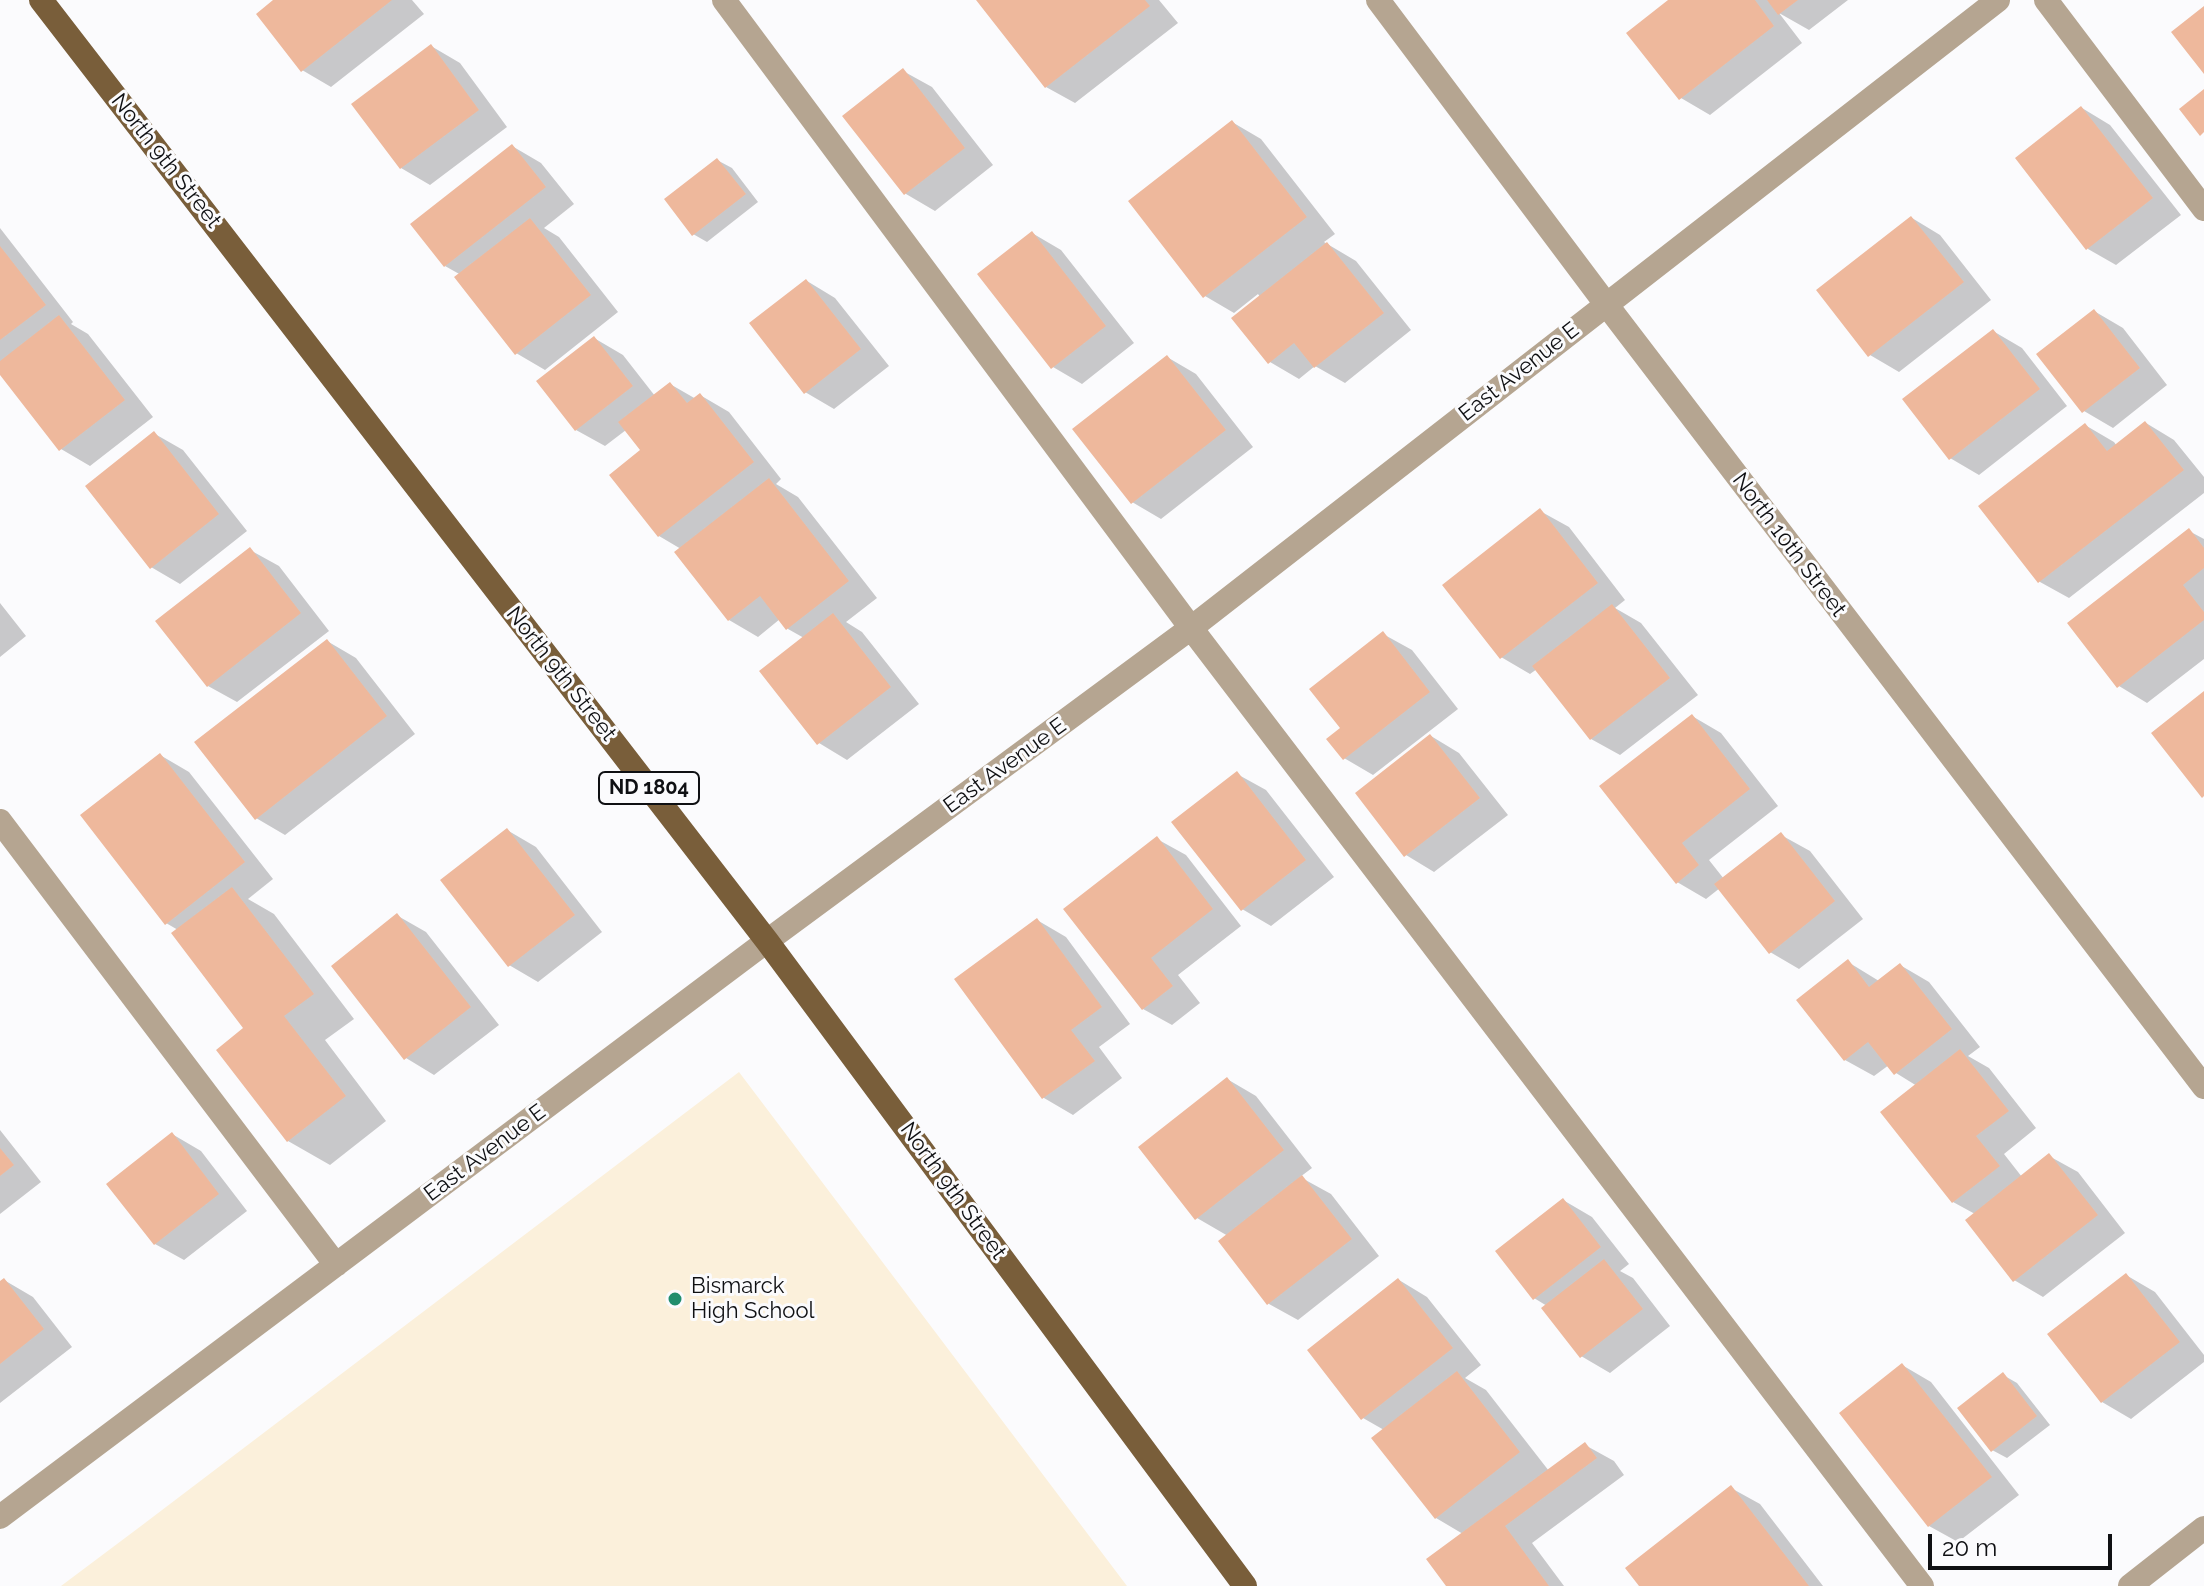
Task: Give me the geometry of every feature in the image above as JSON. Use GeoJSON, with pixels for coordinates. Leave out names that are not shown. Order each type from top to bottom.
{"type":"FeatureCollection","features":[{"type":"Feature","properties":{"kind":"main road","name":"North 9th Street"},"geometry":{"type":"LineString","coordinates":[[41,0],[767,941],[1245,1586]]}},
{"type":"Feature","properties":{"kind":"street"},"geometry":{"type":"LineString","coordinates":[[724,0],[1191,628],[1922,1586]]}},
{"type":"Feature","properties":{"kind":"street","name":"North 10th Street"},"geometry":{"type":"LineString","coordinates":[[1378,0],[2204,1087]]}},
{"type":"Feature","properties":{"kind":"street","name":"East Avenue E"},"geometry":{"type":"LineString","coordinates":[[0,1517],[767,941],[1191,628],[1998,0]]}},
{"type":"Feature","properties":{"kind":"street"},"geometry":{"type":"LineString","coordinates":[[2046,0],[2204,209]]}},
{"type":"Feature","properties":{"kind":"street"},"geometry":{"type":"LineString","coordinates":[[0,821],[336,1265]]}},
{"type":"Feature","properties":{"kind":"street"},"geometry":{"type":"LineString","coordinates":[[2130,1586],[2204,1528]]}},
{"type":"Feature","properties":{"kind":"shaded area","name":"Bismarck High School"},"geometry":{"type":"Polygon","coordinates":[[[739,1072],[1127,1586],[61,1586],[141,1526],[739,1072]]]}},
{"type":"Feature","properties":{"kind":"building"},"geometry":{"type":"Polygon","coordinates":[[[273,0],[392,0],[301,72],[256,14],[273,0]]]}},
{"type":"Feature","properties":{"kind":"building"},"geometry":{"type":"Polygon","coordinates":[[[976,0],[1145,0],[1150,6],[1045,88],[976,0]]]}},
{"type":"Feature","properties":{"kind":"building"},"geometry":{"type":"Polygon","coordinates":[[[1668,0],[1755,0],[1774,26],[1679,100],[1626,33],[1668,0]]]}},
{"type":"Feature","properties":{"kind":"building"},"geometry":{"type":"Polygon","coordinates":[[[1767,0],[1798,0],[1778,15],[1767,0]]]}},
{"type":"Feature","properties":{"kind":"building"},"geometry":{"type":"Polygon","coordinates":[[[2204,6],[2204,74],[2171,32],[2204,6]]]}},
{"type":"Feature","properties":{"kind":"building"},"geometry":{"type":"Polygon","coordinates":[[[431,44],[479,110],[400,169],[351,104],[431,44]]]}},
{"type":"Feature","properties":{"kind":"building"},"geometry":{"type":"Polygon","coordinates":[[[903,68],[965,148],[904,195],[842,116],[903,68]]]}},
{"type":"Feature","properties":{"kind":"building"},"geometry":{"type":"Polygon","coordinates":[[[2204,89],[2204,132],[2200,136],[2179,109],[2204,89]]]}},
{"type":"Feature","properties":{"kind":"building"},"geometry":{"type":"Polygon","coordinates":[[[2081,106],[2153,198],[2086,250],[2015,158],[2081,106]]]}},
{"type":"Feature","properties":{"kind":"building"},"geometry":{"type":"Polygon","coordinates":[[[1232,120],[1307,217],[1203,298],[1128,201],[1232,120]]]}},
{"type":"Feature","properties":{"kind":"building"},"geometry":{"type":"Polygon","coordinates":[[[512,144],[546,187],[444,267],[410,224],[512,144]]]}},
{"type":"Feature","properties":{"kind":"building"},"geometry":{"type":"Polygon","coordinates":[[[717,158],[746,194],[692,236],[664,199],[717,158]]]}},
{"type":"Feature","properties":{"kind":"building"},"geometry":{"type":"Polygon","coordinates":[[[1911,216],[1964,282],[1868,357],[1816,290],[1911,216]]]}},
{"type":"Feature","properties":{"kind":"building"},"geometry":{"type":"Polygon","coordinates":[[[530,218],[591,295],[515,355],[454,277],[530,218]]]}},
{"type":"Feature","properties":{"kind":"building"},"geometry":{"type":"Polygon","coordinates":[[[1032,231],[1106,326],[1051,369],[977,274],[1032,231]]]}},
{"type":"Feature","properties":{"kind":"building"},"geometry":{"type":"Polygon","coordinates":[[[1327,242],[1384,313],[1314,368],[1294,343],[1268,364],[1231,318],[1327,242]]]}},
{"type":"Feature","properties":{"kind":"building"},"geometry":{"type":"Polygon","coordinates":[[[0,246],[46,305],[0,340],[0,246]]]}},
{"type":"Feature","properties":{"kind":"building"},"geometry":{"type":"Polygon","coordinates":[[[806,279],[861,349],[804,394],[749,323],[806,279]]]}},
{"type":"Feature","properties":{"kind":"building"},"geometry":{"type":"Polygon","coordinates":[[[2094,309],[2140,368],[2082,413],[2036,354],[2094,309]]]}},
{"type":"Feature","properties":{"kind":"building"},"geometry":{"type":"Polygon","coordinates":[[[59,315],[125,400],[59,451],[0,375],[0,361],[59,315]]]}},
{"type":"Feature","properties":{"kind":"building"},"geometry":{"type":"Polygon","coordinates":[[[1993,329],[2040,389],[1949,460],[1902,399],[1993,329]]]}},
{"type":"Feature","properties":{"kind":"building"},"geometry":{"type":"Polygon","coordinates":[[[594,336],[633,386],[575,431],[536,381],[594,336]]]}},
{"type":"Feature","properties":{"kind":"building"},"geometry":{"type":"Polygon","coordinates":[[[1167,355],[1226,430],[1131,504],[1072,429],[1167,355]]]}},
{"type":"Feature","properties":{"kind":"building"},"geometry":{"type":"Polygon","coordinates":[[[670,382],[687,403],[700,393],[754,462],[658,537],[609,475],[640,450],[618,422],[670,382]]]}},
{"type":"Feature","properties":{"kind":"building"},"geometry":{"type":"Polygon","coordinates":[[[2145,421],[2184,470],[2038,583],[1978,506],[2085,423],[2107,451],[2145,421]]]}},
{"type":"Feature","properties":{"kind":"building"},"geometry":{"type":"Polygon","coordinates":[[[154,431],[219,514],[150,569],[85,486],[154,431]]]}},
{"type":"Feature","properties":{"kind":"building"},"geometry":{"type":"Polygon","coordinates":[[[769,478],[849,581],[786,630],[760,596],[728,621],[674,552],[769,478]]]}},
{"type":"Feature","properties":{"kind":"building"},"geometry":{"type":"Polygon","coordinates":[[[1540,508],[1598,583],[1500,659],[1442,585],[1540,508]]]}},
{"type":"Feature","properties":{"kind":"building"},"geometry":{"type":"Polygon","coordinates":[[[2189,528],[2204,548],[2204,568],[2183,585],[2204,612],[2204,620],[2117,688],[2067,623],[2189,528]]]}},
{"type":"Feature","properties":{"kind":"building"},"geometry":{"type":"Polygon","coordinates":[[[250,547],[301,613],[207,687],[155,621],[250,547]]]}},
{"type":"Feature","properties":{"kind":"building"},"geometry":{"type":"Polygon","coordinates":[[[1612,604],[1670,678],[1590,740],[1532,666],[1612,604]]]}},
{"type":"Feature","properties":{"kind":"building"},"geometry":{"type":"Polygon","coordinates":[[[833,613],[891,687],[817,745],[759,671],[833,613]]]}},
{"type":"Feature","properties":{"kind":"building"},"geometry":{"type":"Polygon","coordinates":[[[1383,631],[1430,692],[1343,760],[1326,739],[1340,728],[1309,689],[1383,631]]]}},
{"type":"Feature","properties":{"kind":"building"},"geometry":{"type":"Polygon","coordinates":[[[327,639],[387,716],[255,820],[194,742],[327,639]]]}},
{"type":"Feature","properties":{"kind":"building"},"geometry":{"type":"Polygon","coordinates":[[[2204,691],[2204,796],[2202,798],[2151,733],[2204,691]]]}},
{"type":"Feature","properties":{"kind":"building"},"geometry":{"type":"Polygon","coordinates":[[[1692,714],[1750,789],[1682,843],[1699,865],[1676,884],[1599,786],[1692,714]]]}},
{"type":"Feature","properties":{"kind":"building"},"geometry":{"type":"Polygon","coordinates":[[[1430,734],[1480,798],[1404,857],[1355,793],[1430,734]]]}},
{"type":"Feature","properties":{"kind":"building"},"geometry":{"type":"Polygon","coordinates":[[[160,753],[245,862],[165,925],[80,815],[160,753]]]}},
{"type":"Feature","properties":{"kind":"building"},"geometry":{"type":"Polygon","coordinates":[[[1237,771],[1306,860],[1241,911],[1171,822],[1237,771]]]}},
{"type":"Feature","properties":{"kind":"building"},"geometry":{"type":"Polygon","coordinates":[[[507,828],[575,915],[508,967],[440,880],[507,828]]]}},
{"type":"Feature","properties":{"kind":"building"},"geometry":{"type":"Polygon","coordinates":[[[1781,832],[1835,901],[1769,954],[1714,884],[1781,832]]]}},
{"type":"Feature","properties":{"kind":"building"},"geometry":{"type":"Polygon","coordinates":[[[1157,836],[1213,909],[1151,958],[1173,986],[1142,1010],[1063,909],[1157,836]]]}},
{"type":"Feature","properties":{"kind":"building"},"geometry":{"type":"Polygon","coordinates":[[[232,887],[314,994],[284,1016],[346,1096],[287,1142],[216,1050],[243,1028],[171,933],[232,887]]]}},
{"type":"Feature","properties":{"kind":"building"},"geometry":{"type":"Polygon","coordinates":[[[397,913],[471,1007],[404,1060],[331,966],[397,913]]]}},
{"type":"Feature","properties":{"kind":"building"},"geometry":{"type":"Polygon","coordinates":[[[1037,918],[1102,1007],[1071,1030],[1095,1061],[1042,1099],[954,979],[1037,918]]]}},
{"type":"Feature","properties":{"kind":"building"},"geometry":{"type":"Polygon","coordinates":[[[1848,959],[1869,987],[1900,963],[1952,1029],[1894,1075],[1868,1042],[1844,1061],[1796,1000],[1848,959]]]}},
{"type":"Feature","properties":{"kind":"building"},"geometry":{"type":"Polygon","coordinates":[[[1960,1049],[2009,1111],[1976,1136],[2000,1166],[1952,1203],[1880,1112],[1960,1049]]]}},
{"type":"Feature","properties":{"kind":"building"},"geometry":{"type":"Polygon","coordinates":[[[1227,1077],[1284,1150],[1195,1220],[1138,1147],[1227,1077]]]}},
{"type":"Feature","properties":{"kind":"building"},"geometry":{"type":"Polygon","coordinates":[[[172,1132],[219,1194],[154,1245],[106,1184],[172,1132]]]}},
{"type":"Feature","properties":{"kind":"building"},"geometry":{"type":"Polygon","coordinates":[[[0,1148],[14,1165],[0,1176],[0,1148]]]}},
{"type":"Feature","properties":{"kind":"building"},"geometry":{"type":"Polygon","coordinates":[[[2049,1153],[2098,1215],[2013,1282],[1965,1220],[2049,1153]]]}},
{"type":"Feature","properties":{"kind":"building"},"geometry":{"type":"Polygon","coordinates":[[[1302,1175],[1352,1239],[1267,1305],[1218,1241],[1302,1175]]]}},
{"type":"Feature","properties":{"kind":"building"},"geometry":{"type":"Polygon","coordinates":[[[1563,1198],[1601,1247],[1533,1300],[1495,1251],[1563,1198]]]}},
{"type":"Feature","properties":{"kind":"building"},"geometry":{"type":"Polygon","coordinates":[[[1604,1259],[1643,1309],[1580,1358],[1541,1308],[1604,1259]]]}},
{"type":"Feature","properties":{"kind":"building"},"geometry":{"type":"Polygon","coordinates":[[[2126,1273],[2180,1342],[2101,1403],[2047,1334],[2126,1273]]]}},
{"type":"Feature","properties":{"kind":"building"},"geometry":{"type":"Polygon","coordinates":[[[4,1278],[44,1329],[0,1364],[0,1281],[4,1278]]]}},
{"type":"Feature","properties":{"kind":"building"},"geometry":{"type":"Polygon","coordinates":[[[1398,1278],[1453,1348],[1361,1420],[1307,1350],[1398,1278]]]}},
{"type":"Feature","properties":{"kind":"building"},"geometry":{"type":"Polygon","coordinates":[[[1902,1363],[1992,1477],[1928,1527],[1839,1413],[1902,1363]]]}},
{"type":"Feature","properties":{"kind":"building"},"geometry":{"type":"Polygon","coordinates":[[[1457,1371],[1520,1452],[1435,1519],[1371,1438],[1457,1371]]]}},
{"type":"Feature","properties":{"kind":"building"},"geometry":{"type":"Polygon","coordinates":[[[2003,1372],[2037,1416],[1991,1452],[1957,1408],[2003,1372]]]}},
{"type":"Feature","properties":{"kind":"building"},"geometry":{"type":"Polygon","coordinates":[[[1585,1442],[1597,1458],[1505,1526],[1549,1586],[1446,1586],[1426,1559],[1585,1442]]]}},
{"type":"Feature","properties":{"kind":"building"},"geometry":{"type":"Polygon","coordinates":[[[1731,1485],[1809,1586],[1639,1586],[1625,1568],[1731,1485]]]}},
{"type":"Feature","properties":{"kind":"place","name":"Bismarck High School"},"geometry":{"type":"Point","coordinates":[675,1299]}}]}
